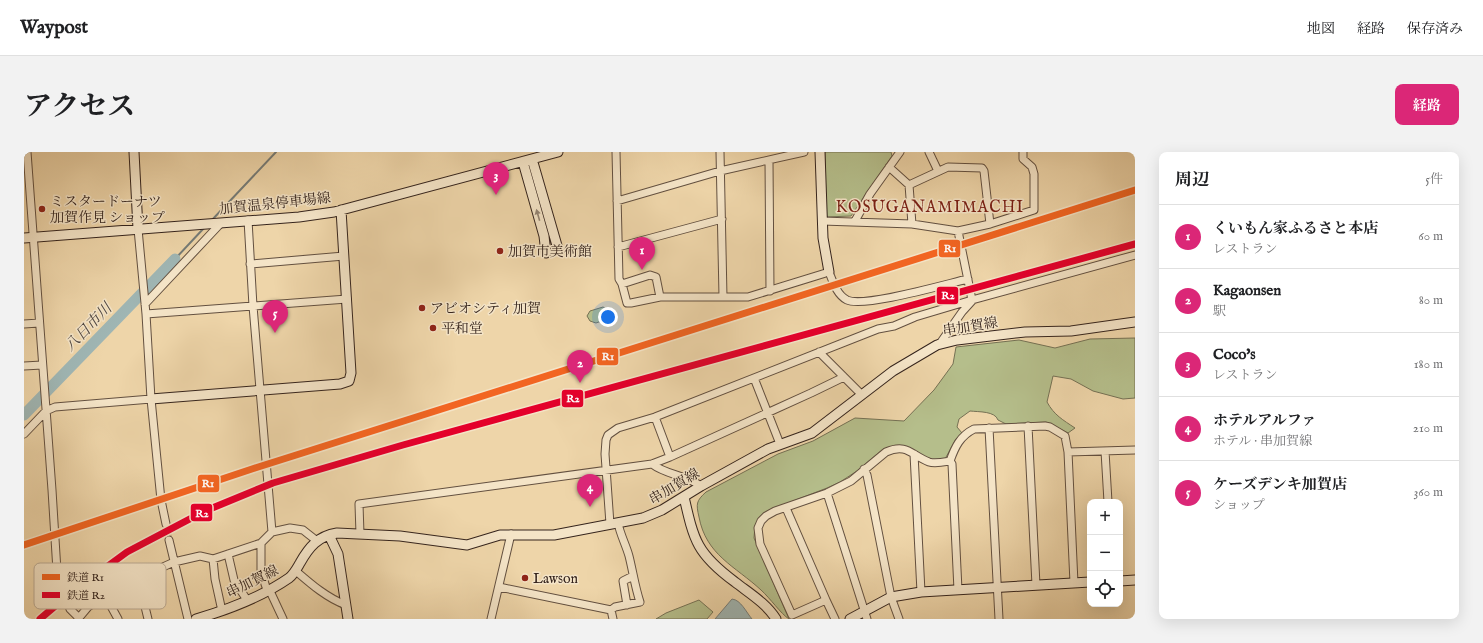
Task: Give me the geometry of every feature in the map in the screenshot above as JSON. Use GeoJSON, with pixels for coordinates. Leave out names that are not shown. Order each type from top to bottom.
{"type":"FeatureCollection","features":[{"type":"Feature","properties":{"kind":"main road"},"geometry":{"type":"LineString","coordinates":[[134,152],[138,229]]}},
{"type":"Feature","properties":{"kind":"main road","name":"加賀温泉停車場線"},"geometry":{"type":"LineString","coordinates":[[28,237],[299,217],[341,210],[558,152]]}},
{"type":"Feature","properties":{"kind":"main road"},"geometry":{"type":"LineString","coordinates":[[820,152],[824,249],[829,272]]}},
{"type":"Feature","properties":{"kind":"main road"},"geometry":{"type":"LineString","coordinates":[[528,161],[558,249]]}},
{"type":"Feature","properties":{"kind":"main road"},"geometry":{"type":"LineString","coordinates":[[528,161],[544,236],[546,253]]}},
{"type":"Feature","properties":{"kind":"main road"},"geometry":{"type":"LineString","coordinates":[[151,399],[340,384],[349,381],[352,373],[341,210]]}},
{"type":"Feature","properties":{"kind":"main road","name":"串加賀線"},"geometry":{"type":"LineString","coordinates":[[196,619],[210,617],[268,590],[290,577],[296,571],[308,550],[317,541],[329,534],[337,533],[412,537],[467,545],[492,537],[511,534],[554,535],[653,515],[701,486],[780,444],[812,433],[893,371],[937,345],[957,340],[1025,332],[1071,331],[1135,322]]}},
{"type":"Feature","properties":{"kind":"main road"},"geometry":{"type":"LineString","coordinates":[[684,497],[692,532],[704,555],[717,568],[762,602],[776,619]]}},
{"type":"Feature","properties":{"kind":"main road"},"geometry":{"type":"LineString","coordinates":[[329,534],[338,554],[348,619]]}},
{"type":"Feature","properties":{"kind":"main road"},"geometry":{"type":"LineString","coordinates":[[1123,581],[1135,580]]}},
{"type":"Feature","properties":{"kind":"main road"},"geometry":{"type":"LineString","coordinates":[[850,619],[866,615],[891,597],[921,592],[1087,582]]}},
{"type":"Feature","properties":{"kind":"street"},"geometry":{"type":"LineString","coordinates":[[26,152],[28,237],[39,323],[56,563]]}},
{"type":"Feature","properties":{"kind":"street"},"geometry":{"type":"LineString","coordinates":[[616,152],[618,279],[622,284],[627,303],[660,297],[748,297],[829,272],[837,291],[846,300],[854,302],[889,298],[968,279]]}},
{"type":"Feature","properties":{"kind":"street"},"geometry":{"type":"LineString","coordinates":[[720,152],[723,297]]}},
{"type":"Feature","properties":{"kind":"street"},"geometry":{"type":"LineString","coordinates":[[617,201],[720,170],[804,152]]}},
{"type":"Feature","properties":{"kind":"street"},"geometry":{"type":"LineString","coordinates":[[855,221],[870,194],[900,152]]}},
{"type":"Feature","properties":{"kind":"street"},"geometry":{"type":"LineString","coordinates":[[929,152],[938,171]]}},
{"type":"Feature","properties":{"kind":"street"},"geometry":{"type":"LineString","coordinates":[[822,221],[912,224],[958,231],[990,224],[1034,210],[1034,174],[1032,167],[1023,159],[1023,152]]}},
{"type":"Feature","properties":{"kind":"street"},"geometry":{"type":"LineString","coordinates":[[769,160],[770,291]]}},
{"type":"Feature","properties":{"kind":"street"},"geometry":{"type":"LineString","coordinates":[[889,167],[909,185],[912,224]]}},
{"type":"Feature","properties":{"kind":"street"},"geometry":{"type":"LineString","coordinates":[[909,185],[948,167],[982,168],[984,171],[990,224]]}},
{"type":"Feature","properties":{"kind":"street"},"geometry":{"type":"LineString","coordinates":[[248,220],[253,306],[272,532]]}},
{"type":"Feature","properties":{"kind":"street"},"geometry":{"type":"LineString","coordinates":[[618,247],[722,220]]}},
{"type":"Feature","properties":{"kind":"street"},"geometry":{"type":"LineString","coordinates":[[145,302],[219,223]]}},
{"type":"Feature","properties":{"kind":"street"},"geometry":{"type":"LineString","coordinates":[[138,229],[146,314],[151,399],[161,500],[166,524]]}},
{"type":"Feature","properties":{"kind":"street"},"geometry":{"type":"LineString","coordinates":[[958,231],[972,300]]}},
{"type":"Feature","properties":{"kind":"street"},"geometry":{"type":"LineString","coordinates":[[499,587],[611,610],[615,607],[640,602],[634,584],[624,538],[614,523],[607,470],[605,454],[606,440],[608,435],[618,428],[655,418],[878,329],[894,326],[915,317],[972,300],[1135,255]]}},
{"type":"Feature","properties":{"kind":"street"},"geometry":{"type":"LineString","coordinates":[[250,264],[344,256]]}},
{"type":"Feature","properties":{"kind":"street"},"geometry":{"type":"LineString","coordinates":[[622,284],[650,275],[656,277],[660,297]]}},
{"type":"Feature","properties":{"kind":"street"},"geometry":{"type":"LineString","coordinates":[[146,314],[347,299]]}},
{"type":"Feature","properties":{"kind":"street"},"geometry":{"type":"LineString","coordinates":[[937,345],[941,342],[972,300]]}},
{"type":"Feature","properties":{"kind":"street"},"geometry":{"type":"LineString","coordinates":[[24,324],[39,323]]}},
{"type":"Feature","properties":{"kind":"street"},"geometry":{"type":"LineString","coordinates":[[820,352],[862,395]]}},
{"type":"Feature","properties":{"kind":"street"},"geometry":{"type":"LineString","coordinates":[[24,366],[42,365]]}},
{"type":"Feature","properties":{"kind":"street"},"geometry":{"type":"LineString","coordinates":[[360,534],[359,504],[652,464],[844,377]]}},
{"type":"Feature","properties":{"kind":"street"},"geometry":{"type":"LineString","coordinates":[[754,378],[780,444]]}},
{"type":"Feature","properties":{"kind":"street"},"geometry":{"type":"LineString","coordinates":[[24,434],[46,409],[64,405],[151,399]]}},
{"type":"Feature","properties":{"kind":"street"},"geometry":{"type":"LineString","coordinates":[[655,418],[670,457]]}},
{"type":"Feature","properties":{"kind":"street"},"geometry":{"type":"LineString","coordinates":[[1028,426],[1036,585]]}},
{"type":"Feature","properties":{"kind":"street"},"geometry":{"type":"LineString","coordinates":[[958,590],[952,464],[950,461],[957,444],[966,433],[974,429],[989,428],[1045,426],[1060,432],[1065,436],[1068,452],[1074,583]]}},
{"type":"Feature","properties":{"kind":"street"},"geometry":{"type":"LineString","coordinates":[[989,428],[999,619]]}},
{"type":"Feature","properties":{"kind":"street"},"geometry":{"type":"LineString","coordinates":[[826,600],[793,617],[760,544],[758,528],[761,521],[766,516],[827,493],[851,481],[864,469],[892,449],[903,449],[930,462],[943,463],[950,461]]}},
{"type":"Feature","properties":{"kind":"street"},"geometry":{"type":"LineString","coordinates":[[1068,452],[1135,450]]}},
{"type":"Feature","properties":{"kind":"street"},"geometry":{"type":"LineString","coordinates":[[1105,451],[1108,499]]}},
{"type":"Feature","properties":{"kind":"street"},"geometry":{"type":"LineString","coordinates":[[914,454],[921,592]]}},
{"type":"Feature","properties":{"kind":"street"},"geometry":{"type":"LineString","coordinates":[[652,464],[701,486]]}},
{"type":"Feature","properties":{"kind":"street"},"geometry":{"type":"LineString","coordinates":[[864,469],[867,475],[891,597],[900,619]]}},
{"type":"Feature","properties":{"kind":"street"},"geometry":{"type":"LineString","coordinates":[[827,493],[866,615]]}},
{"type":"Feature","properties":{"kind":"street"},"geometry":{"type":"LineString","coordinates":[[786,508],[835,619]]}},
{"type":"Feature","properties":{"kind":"street"},"geometry":{"type":"LineString","coordinates":[[166,566],[174,562],[200,556],[213,559],[261,543],[272,532],[290,528],[302,530],[317,541]]}},
{"type":"Feature","properties":{"kind":"street"},"geometry":{"type":"LineString","coordinates":[[491,619],[511,534]]}},
{"type":"Feature","properties":{"kind":"street"},"geometry":{"type":"LineString","coordinates":[[169,540],[188,619]]}},
{"type":"Feature","properties":{"kind":"street"},"geometry":{"type":"LineString","coordinates":[[261,543],[261,572],[268,590],[283,619]]}},
{"type":"Feature","properties":{"kind":"street"},"geometry":{"type":"LineString","coordinates":[[228,554],[234,580],[247,600]]}},
{"type":"Feature","properties":{"kind":"street"},"geometry":{"type":"LineString","coordinates":[[213,559],[215,579],[222,611]]}},
{"type":"Feature","properties":{"kind":"street"},"geometry":{"type":"LineString","coordinates":[[296,571],[337,602],[346,605]]}},
{"type":"Feature","properties":{"kind":"street"},"geometry":{"type":"LineString","coordinates":[[627,605],[623,581],[633,576]]}},
{"type":"Feature","properties":{"kind":"street"},"geometry":{"type":"LineString","coordinates":[[70,609],[82,617]]}},
{"type":"Feature","properties":{"kind":"street"},"geometry":{"type":"LineString","coordinates":[[113,609],[118,619]]}},
{"type":"Feature","properties":{"kind":"street"},"geometry":{"type":"LineString","coordinates":[[146,609],[148,619]]}},
{"type":"Feature","properties":{"kind":"street"},"geometry":{"type":"LineString","coordinates":[[611,610],[613,619]]}},
{"type":"Feature","properties":{"kind":"green space"},"geometry":{"type":"Polygon","coordinates":[[[825,152],[891,152],[892,156],[851,216],[826,217],[825,152]]]}},
{"type":"Feature","properties":{"kind":"green space"},"geometry":{"type":"Polygon","coordinates":[[[603,307],[609,314],[607,319],[596,323],[590,321],[587,316],[590,311],[603,307]]]}},
{"type":"Feature","properties":{"kind":"green space"},"geometry":{"type":"Polygon","coordinates":[[[1135,338],[1135,398],[1123,399],[1093,391],[1071,379],[1053,376],[1047,402],[1056,414],[1075,428],[1068,433],[1046,422],[1006,424],[998,420],[990,413],[970,411],[959,419],[957,427],[962,433],[956,439],[945,459],[933,460],[896,446],[883,449],[857,471],[840,482],[767,511],[762,515],[755,526],[754,538],[789,619],[761,590],[723,559],[708,541],[697,509],[700,498],[706,492],[778,454],[813,441],[855,418],[904,421],[934,390],[953,364],[956,347],[1019,340],[1055,348],[1090,339],[1135,338]]]}},
{"type":"Feature","properties":{"kind":"green space"},"geometry":{"type":"Polygon","coordinates":[[[699,600],[713,612],[707,619],[656,619],[666,613],[699,600]]]}},
{"type":"Feature","properties":{"kind":"water"},"geometry":{"type":"Polygon","coordinates":[[[732,599],[741,604],[752,619],[715,619],[732,599]]]}},
{"type":"Feature","properties":{"kind":"waterway"},"geometry":{"type":"LineString","coordinates":[[211,221],[276,152]]}},
{"type":"Feature","properties":{"kind":"waterway"},"geometry":{"type":"LineString","coordinates":[[175,259],[204,228]]}},
{"type":"Feature","properties":{"kind":"waterway","name":"八日市川"},"geometry":{"type":"LineString","coordinates":[[24,415],[175,259]]}},
{"type":"Feature","properties":{"kind":"tunnel"},"geometry":{"type":"LineString","coordinates":[[166,524],[169,540]]}},
{"type":"Feature","properties":{"kind":"rail line","name":"R1"},"geometry":{"type":"LineString","coordinates":[[24,545],[255,468],[1135,190]]}},
{"type":"Feature","properties":{"kind":"rail line","name":"R2"},"geometry":{"type":"LineString","coordinates":[[112,563],[127,552],[205,511],[273,483],[403,445],[1135,244]]}},
{"type":"Feature","properties":{"kind":"rail line","name":"R2"},"geometry":{"type":"LineString","coordinates":[[40,619],[52,609]]}},
{"type":"Feature","properties":{"kind":"place","name":"Coco's"},"geometry":{"type":"Point","coordinates":[496,195]}},
{"type":"Feature","properties":{"kind":"place","name":"ミスタードーナツ 加賀作見 ショップ"},"geometry":{"type":"Point","coordinates":[42,209]}},
{"type":"Feature","properties":{"kind":"place","name":"加賀市美術館"},"geometry":{"type":"Point","coordinates":[500,251]}},
{"type":"Feature","properties":{"kind":"place","name":"くいもん家ふるさと本店"},"geometry":{"type":"Point","coordinates":[642,270]}},
{"type":"Feature","properties":{"kind":"place","name":"アビオシティ加賀"},"geometry":{"type":"Point","coordinates":[422,308]}},
{"type":"Feature","properties":{"kind":"place","name":"平和堂"},"geometry":{"type":"Point","coordinates":[433,328]}},
{"type":"Feature","properties":{"kind":"place","name":"ケーズデンキ加賀店"},"geometry":{"type":"Point","coordinates":[275,333]}},
{"type":"Feature","properties":{"kind":"place","name":"Kagaonsen"},"geometry":{"type":"Point","coordinates":[580,383]}},
{"type":"Feature","properties":{"kind":"place","name":"ホテルアルファ"},"geometry":{"type":"Point","coordinates":[590,507]}},
{"type":"Feature","properties":{"kind":"place","name":"Lawson"},"geometry":{"type":"Point","coordinates":[525,578]}},
{"type":"Feature","properties":{"kind":"district","name":"KOSUGANAMIMACHI"},"geometry":{"type":"Point","coordinates":[930,206]}}]}
